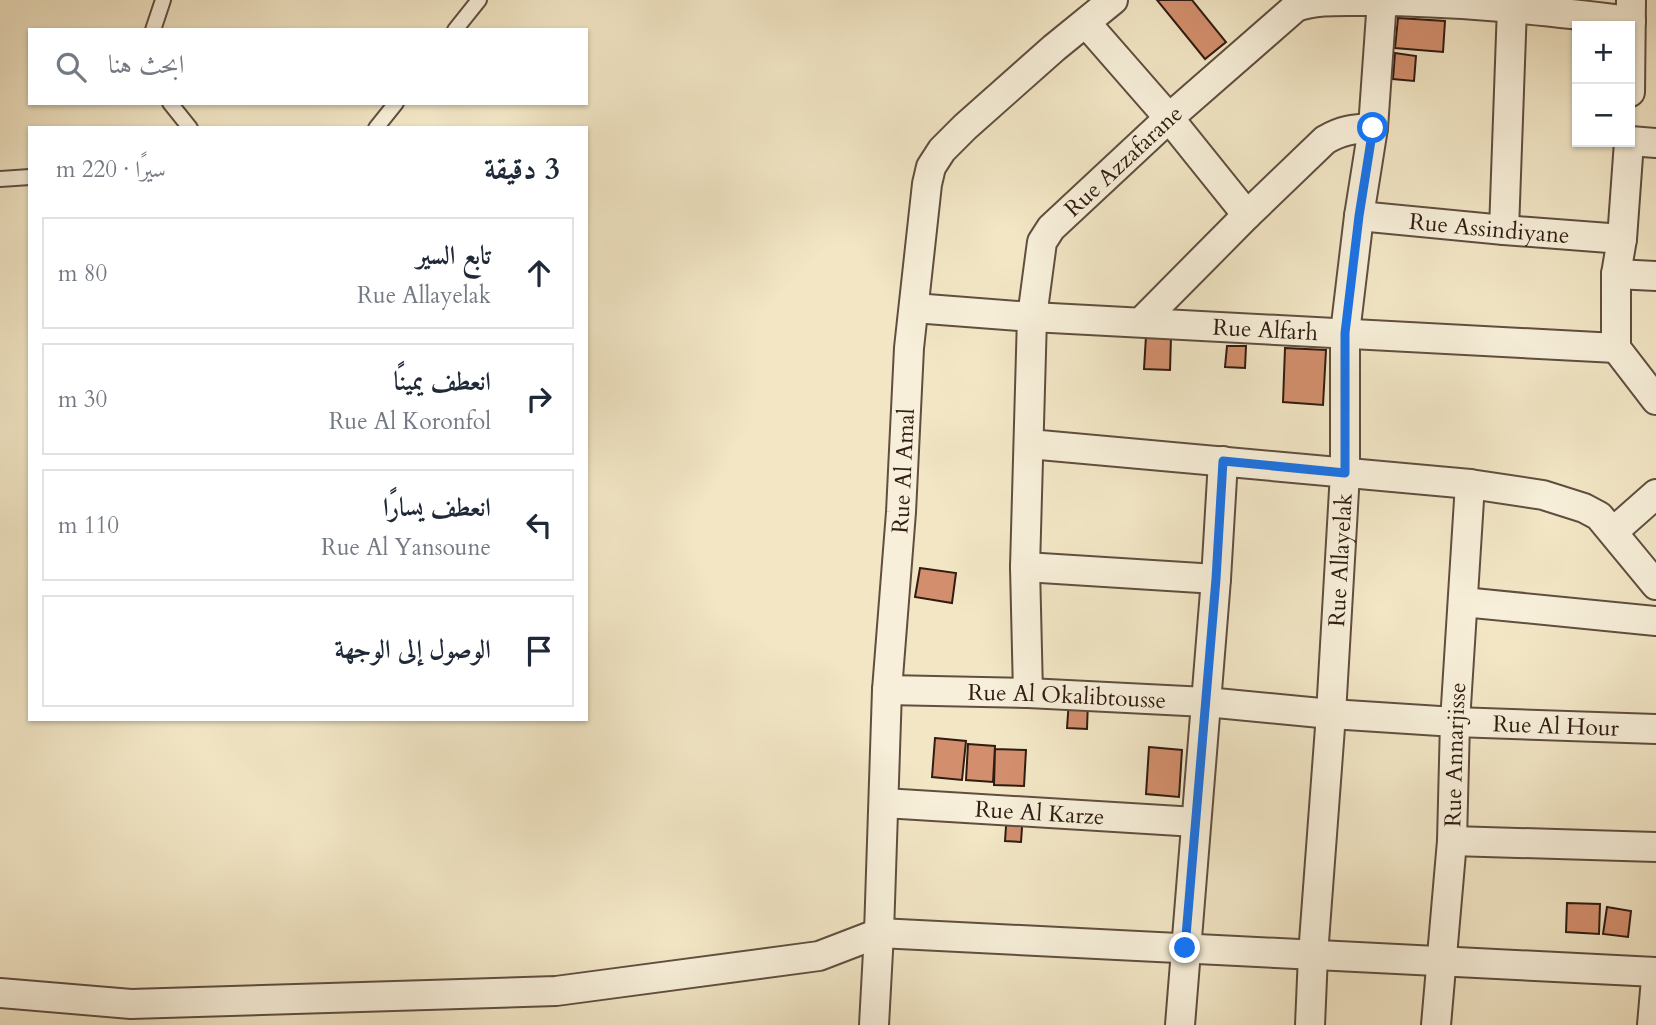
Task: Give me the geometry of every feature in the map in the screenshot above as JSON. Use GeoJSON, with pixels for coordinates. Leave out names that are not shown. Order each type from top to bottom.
{"type":"FeatureCollection","features":[{"type":"Feature","properties":{"kind":"street","name":"Rue Al Amal"},"geometry":{"type":"LineString","coordinates":[[874,1025],[887,690],[901,512],[909,348],[927,184],[931,167],[942,150],[965,127],[1113,0]]}},
{"type":"Feature","properties":{"kind":"street","name":"Rue Azzafarane"},"geometry":{"type":"LineString","coordinates":[[1028,693],[1025,567],[1031,317],[1042,243],[1051,228],[1169,118],[1296,7],[1308,2],[1382,0],[1631,10]]}},
{"type":"Feature","properties":{"kind":"street","name":"Rue Allayelak"},"geometry":{"type":"LineString","coordinates":[[1310,1025],[1345,473],[1345,333],[1373,128],[1382,0]]}},
{"type":"Feature","properties":{"kind":"street"},"geometry":{"type":"LineString","coordinates":[[1504,230],[1512,7]]}},
{"type":"Feature","properties":{"kind":"street"},"geometry":{"type":"LineString","coordinates":[[1630,84],[1631,10]]}},
{"type":"Feature","properties":{"kind":"street"},"geometry":{"type":"LineString","coordinates":[[1086,23],[1169,118],[1247,215]]}},
{"type":"Feature","properties":{"kind":"street"},"geometry":{"type":"LineString","coordinates":[[1141,322],[1325,140],[1346,130],[1373,128]]}},
{"type":"Feature","properties":{"kind":"street"},"geometry":{"type":"LineString","coordinates":[[1635,141],[1656,143]]}},
{"type":"Feature","properties":{"kind":"street"},"geometry":{"type":"LineString","coordinates":[[1629,147],[1622,239],[1616,274],[1616,348],[1656,400]]}},
{"type":"Feature","properties":{"kind":"street","name":"Rue Assindiyane"},"geometry":{"type":"LineString","coordinates":[[1359,216],[1622,239]]}},
{"type":"Feature","properties":{"kind":"street"},"geometry":{"type":"LineString","coordinates":[[1616,274],[1656,276]]}},
{"type":"Feature","properties":{"kind":"street","name":"Rue Alfarh"},"geometry":{"type":"LineString","coordinates":[[914,308],[1031,317],[1616,348]]}},
{"type":"Feature","properties":{"kind":"street"},"geometry":{"type":"LineString","coordinates":[[1029,444],[1471,484],[1543,495],[1584,508],[1599,516],[1656,585]]}},
{"type":"Feature","properties":{"kind":"street"},"geometry":{"type":"LineString","coordinates":[[1180,1025],[1223,461]]}},
{"type":"Feature","properties":{"kind":"street","name":"Rue Annarjisse"},"geometry":{"type":"LineString","coordinates":[[1436,1025],[1452,841],[1455,722],[1471,484]]}},
{"type":"Feature","properties":{"kind":"street"},"geometry":{"type":"LineString","coordinates":[[1613,532],[1656,494]]}},
{"type":"Feature","properties":{"kind":"street"},"geometry":{"type":"LineString","coordinates":[[1025,567],[1216,579]]}},
{"type":"Feature","properties":{"kind":"street"},"geometry":{"type":"LineString","coordinates":[[1463,602],[1656,621]]}},
{"type":"Feature","properties":{"kind":"street","name":"Rue Al Okalibtousse"},"geometry":{"type":"LineString","coordinates":[[887,690],[1028,693],[1206,702],[1331,714]]}},
{"type":"Feature","properties":{"kind":"street","name":"Rue Al Hour"},"geometry":{"type":"LineString","coordinates":[[1331,714],[1455,722],[1656,729]]}},
{"type":"Feature","properties":{"kind":"street","name":"Rue Al Karze"},"geometry":{"type":"LineString","coordinates":[[884,803],[1196,822]]}},
{"type":"Feature","properties":{"kind":"street"},"geometry":{"type":"LineString","coordinates":[[1452,841],[1656,846]]}},
{"type":"Feature","properties":{"kind":"street"},"geometry":{"type":"LineString","coordinates":[[0,993],[131,1004],[556,991],[819,956],[879,933],[1656,972]]}},
{"type":"Feature","properties":{"kind":"street"},"geometry":{"type":"LineString","coordinates":[[1652,1025],[1656,979]]}},
{"type":"Feature","properties":{"kind":"lane"},"geometry":{"type":"LineString","coordinates":[[154,28],[163,0]]}},
{"type":"Feature","properties":{"kind":"lane"},"geometry":{"type":"LineString","coordinates":[[457,28],[479,0]]}},
{"type":"Feature","properties":{"kind":"lane"},"geometry":{"type":"LineString","coordinates":[[172,105],[188,126]]}},
{"type":"Feature","properties":{"kind":"lane"},"geometry":{"type":"LineString","coordinates":[[378,126],[394,105]]}},
{"type":"Feature","properties":{"kind":"lane"},"geometry":{"type":"LineString","coordinates":[[0,179],[28,177]]}},
{"type":"Feature","properties":{"kind":"building"},"geometry":{"type":"Polygon","coordinates":[[[1157,0],[1192,0],[1226,42],[1205,59],[1157,0]]]}},
{"type":"Feature","properties":{"kind":"building"},"geometry":{"type":"Polygon","coordinates":[[[1398,18],[1445,21],[1443,52],[1395,48],[1398,18]]]}},
{"type":"Feature","properties":{"kind":"building"},"geometry":{"type":"Polygon","coordinates":[[[1395,53],[1416,56],[1414,81],[1393,79],[1395,53]]]}},
{"type":"Feature","properties":{"kind":"building"},"geometry":{"type":"Polygon","coordinates":[[[1146,336],[1171,337],[1170,370],[1144,369],[1146,336]]]}},
{"type":"Feature","properties":{"kind":"building"},"geometry":{"type":"Polygon","coordinates":[[[1227,346],[1246,346],[1245,368],[1225,367],[1227,346]]]}},
{"type":"Feature","properties":{"kind":"building"},"geometry":{"type":"Polygon","coordinates":[[[1285,348],[1326,350],[1323,405],[1283,402],[1285,348]]]}},
{"type":"Feature","properties":{"kind":"building"},"geometry":{"type":"Polygon","coordinates":[[[920,568],[956,573],[952,603],[915,597],[920,568]]]}},
{"type":"Feature","properties":{"kind":"building"},"geometry":{"type":"Polygon","coordinates":[[[1069,700],[1088,701],[1087,729],[1067,728],[1069,700]]]}},
{"type":"Feature","properties":{"kind":"building"},"geometry":{"type":"Polygon","coordinates":[[[935,738],[966,741],[962,780],[932,777],[935,738]]]}},
{"type":"Feature","properties":{"kind":"building"},"geometry":{"type":"Polygon","coordinates":[[[968,744],[995,746],[993,782],[966,780],[968,744]]]}},
{"type":"Feature","properties":{"kind":"building"},"geometry":{"type":"Polygon","coordinates":[[[1149,747],[1182,750],[1179,797],[1146,794],[1149,747]]]}},
{"type":"Feature","properties":{"kind":"building"},"geometry":{"type":"Polygon","coordinates":[[[995,749],[1026,750],[1024,786],[994,785],[995,749]]]}},
{"type":"Feature","properties":{"kind":"building"},"geometry":{"type":"Polygon","coordinates":[[[1007,812],[1023,813],[1021,842],[1005,841],[1007,812]]]}},
{"type":"Feature","properties":{"kind":"building"},"geometry":{"type":"Polygon","coordinates":[[[1567,903],[1600,904],[1599,934],[1566,932],[1567,903]]]}},
{"type":"Feature","properties":{"kind":"building"},"geometry":{"type":"Polygon","coordinates":[[[1607,907],[1631,911],[1628,937],[1603,934],[1607,907]]]}},
{"type":"Feature","properties":{"kind":"route"},"geometry":{"type":"LineString","coordinates":[[1185,948],[1216,579],[1223,461],[1345,473],[1345,333],[1373,128]]}}]}
